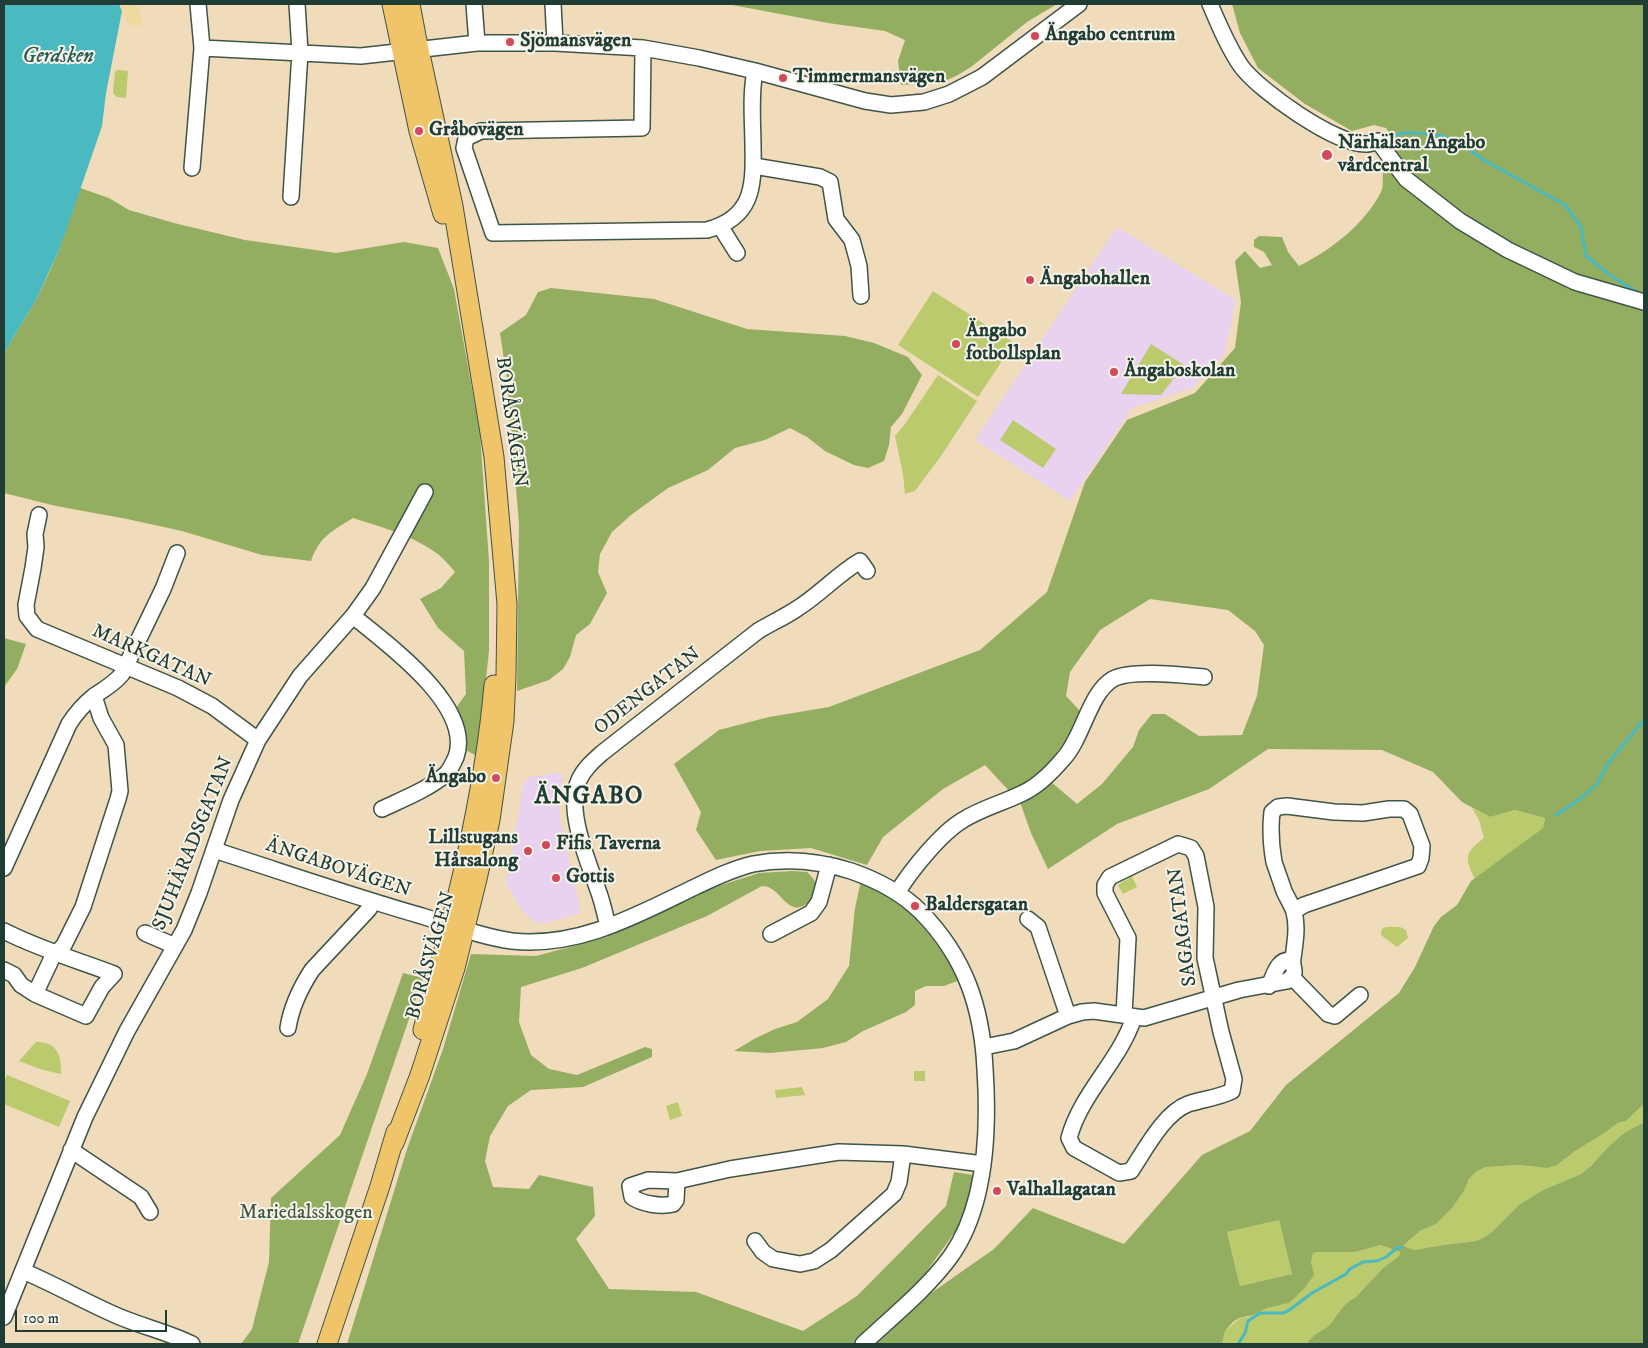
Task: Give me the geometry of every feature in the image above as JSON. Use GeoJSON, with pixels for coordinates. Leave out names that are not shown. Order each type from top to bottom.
{"type":"FeatureCollection","features":[{"type":"Feature","properties":{"kind":"main road","name":"BORÅSVÄGEN"},"geometry":{"type":"LineString","coordinates":[[392,4],[410,50]]}},
{"type":"Feature","properties":{"kind":"main road","name":"BORÅSVÄGEN"},"geometry":{"type":"LineString","coordinates":[[327,1344],[394,1143],[457,927],[465,861],[486,748],[503,568],[494,457],[465,284],[419,131],[410,50],[410,4]]}},
{"type":"Feature","properties":{"kind":"street"},"geometry":{"type":"LineString","coordinates":[[192,168],[202,48],[198,4]]}},
{"type":"Feature","properties":{"kind":"street"},"geometry":{"type":"LineString","coordinates":[[291,197],[300,52],[297,4]]}},
{"type":"Feature","properties":{"kind":"street"},"geometry":{"type":"LineString","coordinates":[[474,4],[477,43]]}},
{"type":"Feature","properties":{"kind":"street"},"geometry":{"type":"LineString","coordinates":[[553,4],[555,43]]}},
{"type":"Feature","properties":{"kind":"street"},"geometry":{"type":"LineString","coordinates":[[202,48],[362,56],[477,43],[555,43],[643,48],[699,58],[877,104],[891,105],[924,102],[949,94],[982,77],[1079,4]]}},
{"type":"Feature","properties":{"kind":"street"},"geometry":{"type":"LineString","coordinates":[[1210,4],[1218,24],[1247,74],[1276,100],[1317,126],[1341,137],[1367,144],[1378,141],[1406,179],[1460,221],[1508,250],[1575,282],[1644,302]]}},
{"type":"Feature","properties":{"kind":"street"},"geometry":{"type":"LineString","coordinates":[[643,48],[642,128],[481,131],[466,138],[464,148],[493,233],[707,230],[729,221],[742,210],[752,190],[754,166],[752,86],[755,71]]}},
{"type":"Feature","properties":{"kind":"street"},"geometry":{"type":"LineString","coordinates":[[754,166],[820,177],[830,182],[836,219],[852,240],[859,266],[861,296]]}},
{"type":"Feature","properties":{"kind":"street"},"geometry":{"type":"LineString","coordinates":[[720,226],[737,254]]}},
{"type":"Feature","properties":{"kind":"street","name":"SJUHÄRADSGATAN"},"geometry":{"type":"LineString","coordinates":[[4,1317],[71,1150],[127,1030],[184,930],[231,800],[258,740],[300,676],[353,616],[384,571],[425,492]]}},
{"type":"Feature","properties":{"kind":"street","name":"MARKGATAN"},"geometry":{"type":"LineString","coordinates":[[39,515],[35,534],[36,547],[33,568],[26,604],[27,616],[37,629],[178,688],[212,706],[258,740]]}},
{"type":"Feature","properties":{"kind":"street"},"geometry":{"type":"LineString","coordinates":[[4,868],[69,724],[78,711],[94,696],[113,684],[122,674],[163,589],[177,553]]}},
{"type":"Feature","properties":{"kind":"street","name":"ODENGATAN"},"geometry":{"type":"LineString","coordinates":[[608,926],[600,894],[587,859],[574,806],[578,781],[586,768],[602,753],[774,620],[798,608],[860,561],[867,571]]}},
{"type":"Feature","properties":{"kind":"street"},"geometry":{"type":"LineString","coordinates":[[353,616],[415,669],[434,690],[450,713],[459,737],[458,751],[453,764],[446,774],[422,789],[382,808]]}},
{"type":"Feature","properties":{"kind":"street"},"geometry":{"type":"LineString","coordinates":[[897,893],[926,854],[954,826],[983,809],[1022,794],[1035,786],[1064,759],[1075,742],[1098,694],[1106,684],[1115,678],[1126,675],[1174,674],[1204,677]]}},
{"type":"Feature","properties":{"kind":"street"},"geometry":{"type":"LineString","coordinates":[[36,994],[52,958],[64,945],[82,907],[120,792],[116,745],[101,718],[94,696]]}},
{"type":"Feature","properties":{"kind":"street"},"geometry":{"type":"LineString","coordinates":[[984,1047],[1014,1041],[1068,1016],[1094,1011],[1144,1018],[1239,990],[1269,986],[1287,981],[1295,973],[1292,961],[1296,943],[1294,911],[1284,891],[1275,863],[1270,831],[1272,812],[1278,807],[1287,806],[1334,812],[1363,813],[1404,809],[1410,814],[1422,846],[1418,866],[1304,905],[1294,911]]}},
{"type":"Feature","properties":{"kind":"street","name":"SAGAGATAN"},"geometry":{"type":"LineString","coordinates":[[1129,1016],[1128,938],[1105,893],[1105,886],[1110,877],[1178,844],[1191,848],[1196,856],[1206,906],[1205,958],[1214,998]]}},
{"type":"Feature","properties":{"kind":"street","name":"ÄNGABOVÄGEN"},"geometry":{"type":"LineString","coordinates":[[214,850],[372,901],[510,941],[537,942],[570,939],[608,926],[698,886],[719,874],[750,865],[792,861],[829,865],[867,877],[897,893],[932,923],[951,948],[964,974],[977,1007],[984,1047],[987,1117],[983,1164],[968,1226],[952,1255],[931,1280],[863,1344]]}},
{"type":"Feature","properties":{"kind":"street"},"geometry":{"type":"LineString","coordinates":[[771,934],[811,913],[819,902],[829,865]]}},
{"type":"Feature","properties":{"kind":"street"},"geometry":{"type":"LineString","coordinates":[[288,1028],[290,1017],[312,970],[369,909],[372,901]]}},
{"type":"Feature","properties":{"kind":"street"},"geometry":{"type":"LineString","coordinates":[[1028,919],[1038,927],[1068,1016]]}},
{"type":"Feature","properties":{"kind":"street"},"geometry":{"type":"LineString","coordinates":[[4,931],[20,939],[114,974],[102,987],[86,1016],[36,994],[21,985],[14,975],[4,970]]}},
{"type":"Feature","properties":{"kind":"street"},"geometry":{"type":"LineString","coordinates":[[145,933],[175,946]]}},
{"type":"Feature","properties":{"kind":"street"},"geometry":{"type":"LineString","coordinates":[[1269,986],[1276,969],[1282,961],[1288,959],[1292,961]]}},
{"type":"Feature","properties":{"kind":"street"},"geometry":{"type":"LineString","coordinates":[[1292,977],[1328,1014],[1336,1016],[1360,995]]}},
{"type":"Feature","properties":{"kind":"street"},"geometry":{"type":"LineString","coordinates":[[1129,1016],[1129,1031],[1089,1095],[1072,1127],[1069,1138],[1074,1148],[1119,1173],[1131,1171],[1164,1122],[1186,1105],[1224,1095],[1232,1090],[1234,1079],[1214,998]]}},
{"type":"Feature","properties":{"kind":"street"},"geometry":{"type":"LineString","coordinates":[[71,1150],[141,1197],[150,1212]]}},
{"type":"Feature","properties":{"kind":"street"},"geometry":{"type":"LineString","coordinates":[[677,1181],[730,1169],[839,1152],[903,1154],[983,1164]]}},
{"type":"Feature","properties":{"kind":"street"},"geometry":{"type":"LineString","coordinates":[[755,1241],[763,1252],[774,1259],[800,1264],[814,1261],[831,1250],[894,1194],[899,1182],[903,1154]]}},
{"type":"Feature","properties":{"kind":"street"},"geometry":{"type":"LineString","coordinates":[[23,1271],[116,1316],[192,1344]]}},
{"type":"Feature","properties":{"kind":"shaded area","name":"Ängaboskolan"},"geometry":{"type":"Polygon","coordinates":[[[1117,227],[1236,300],[1224,355],[1192,388],[1132,408],[1070,501],[975,440],[1117,227]]]}},
{"type":"Feature","properties":{"kind":"shaded area"},"geometry":{"type":"Polygon","coordinates":[[[559,773],[563,777],[559,803],[561,823],[581,913],[541,924],[532,920],[523,912],[506,884],[524,781],[530,777],[559,773]]]}},
{"type":"Feature","properties":{"kind":"green space"},"geometry":{"type":"Polygon","coordinates":[[[727,4],[1057,4],[1027,22],[971,67],[956,76],[943,82],[901,85],[898,61],[905,40],[885,31],[828,23],[727,4]]]}},
{"type":"Feature","properties":{"kind":"green space"},"geometry":{"type":"Polygon","coordinates":[[[1232,4],[1644,4],[1644,1104],[1626,1121],[1618,1123],[1557,1165],[1547,1168],[1519,1165],[1486,1167],[1477,1171],[1469,1179],[1464,1191],[1452,1208],[1436,1224],[1420,1231],[1403,1246],[1414,1250],[1476,1241],[1483,1238],[1492,1232],[1520,1204],[1543,1190],[1581,1174],[1624,1133],[1644,1122],[1644,1344],[1307,1344],[1315,1335],[1328,1326],[1382,1269],[1400,1255],[1400,1252],[1381,1245],[1355,1252],[1313,1253],[1311,1262],[1314,1275],[1304,1289],[1289,1303],[1267,1308],[1233,1322],[1225,1331],[1222,1344],[347,1344],[407,1149],[443,1049],[471,954],[536,956],[607,937],[709,889],[759,873],[807,872],[812,877],[816,884],[816,891],[810,901],[802,906],[792,906],[775,891],[762,886],[707,916],[582,968],[521,987],[519,1022],[531,1055],[549,1069],[577,1075],[645,1047],[652,1049],[652,1057],[583,1087],[531,1090],[508,1106],[490,1136],[485,1161],[493,1187],[529,1189],[539,1175],[593,1187],[595,1216],[576,1239],[609,1289],[696,1292],[803,1331],[857,1296],[946,1206],[954,1172],[973,1175],[962,1222],[914,1289],[924,1298],[994,1249],[1033,1208],[1124,1244],[1202,1155],[1250,1131],[1286,1085],[1399,993],[1415,967],[1434,926],[1441,917],[1457,905],[1471,881],[1543,828],[1545,818],[1515,810],[1490,817],[1462,802],[1433,772],[1382,750],[1268,749],[1209,789],[1117,824],[1048,869],[1031,833],[1020,802],[1036,794],[1050,781],[1077,804],[1102,784],[1133,747],[1139,730],[1152,714],[1165,714],[1199,736],[1242,735],[1257,696],[1264,645],[1255,631],[1228,610],[1150,599],[1100,630],[1070,672],[1066,696],[1082,713],[1072,732],[1042,773],[1011,793],[985,765],[943,789],[883,837],[867,865],[811,848],[760,851],[716,860],[696,830],[701,812],[674,764],[719,730],[769,717],[829,707],[980,650],[1047,592],[1085,482],[1127,420],[1195,393],[1235,348],[1241,302],[1235,261],[1245,251],[1260,268],[1272,265],[1264,252],[1254,247],[1254,240],[1259,236],[1282,237],[1288,252],[1299,266],[1311,260],[1346,235],[1374,204],[1382,190],[1384,171],[1396,154],[1393,138],[1386,128],[1374,125],[1352,131],[1305,104],[1258,68],[1240,33],[1232,4]],[[1279,1220],[1227,1232],[1240,1286],[1292,1274],[1279,1220]]]}},
{"type":"Feature","properties":{"kind":"green space"},"geometry":{"type":"Polygon","coordinates":[[[115,71],[128,71],[126,98],[117,97],[113,93],[115,71]]]}},
{"type":"Feature","properties":{"kind":"green space"},"geometry":{"type":"Polygon","coordinates":[[[80,188],[109,198],[129,210],[245,240],[336,253],[404,242],[438,248],[454,289],[480,433],[489,562],[489,651],[482,717],[475,755],[452,743],[447,720],[466,694],[464,651],[438,628],[420,599],[441,588],[455,572],[439,555],[419,542],[353,518],[332,531],[322,540],[311,561],[262,555],[182,531],[56,506],[4,493],[4,353],[36,300],[48,275],[59,250],[80,188]]]}},
{"type":"Feature","properties":{"kind":"green space"},"geometry":{"type":"Polygon","coordinates":[[[551,288],[654,299],[747,329],[845,336],[874,343],[908,357],[922,375],[902,414],[891,427],[889,445],[884,461],[868,468],[854,465],[825,451],[807,437],[790,428],[765,440],[735,448],[708,470],[668,488],[631,515],[612,532],[600,554],[598,572],[607,593],[590,624],[576,635],[570,657],[563,669],[549,680],[517,691],[519,524],[507,379],[500,333],[526,315],[538,292],[551,288]]]}},
{"type":"Feature","properties":{"kind":"green space","name":"Ängabo fotbollsplan"},"geometry":{"type":"Polygon","coordinates":[[[933,291],[1014,343],[978,397],[898,345],[933,291]]]}},
{"type":"Feature","properties":{"kind":"green space"},"geometry":{"type":"Polygon","coordinates":[[[1151,344],[1184,365],[1161,395],[1121,394],[1151,344]]]}},
{"type":"Feature","properties":{"kind":"green space"},"geometry":{"type":"Polygon","coordinates":[[[938,375],[977,401],[941,456],[915,491],[905,494],[895,436],[938,375]]]}},
{"type":"Feature","properties":{"kind":"green space"},"geometry":{"type":"Polygon","coordinates":[[[1013,420],[1056,449],[1043,468],[1000,440],[1013,420]]]}},
{"type":"Feature","properties":{"kind":"green space"},"geometry":{"type":"Polygon","coordinates":[[[4,638],[26,644],[17,669],[4,687],[4,638]]]}},
{"type":"Feature","properties":{"kind":"green space"},"geometry":{"type":"Polygon","coordinates":[[[1472,808],[1490,817],[1515,810],[1545,818],[1543,828],[1475,879],[1469,865],[1468,856],[1473,847],[1484,838],[1479,820],[1472,808]]]}},
{"type":"Feature","properties":{"kind":"green space"},"geometry":{"type":"Polygon","coordinates":[[[1132,876],[1137,887],[1123,894],[1118,885],[1132,876]]]}},
{"type":"Feature","properties":{"kind":"green space"},"geometry":{"type":"Polygon","coordinates":[[[861,881],[885,893],[920,923],[945,956],[960,980],[944,986],[926,986],[915,991],[915,1005],[906,1012],[863,1031],[846,1042],[823,1048],[770,1053],[734,1051],[775,1029],[797,1022],[828,999],[849,966],[855,908],[861,881]]]}},
{"type":"Feature","properties":{"kind":"green space"},"geometry":{"type":"Polygon","coordinates":[[[1386,927],[1400,927],[1406,930],[1408,938],[1397,947],[1381,935],[1382,929],[1386,927]]]}},
{"type":"Feature","properties":{"kind":"green space","name":"Mariedalsskogen"},"geometry":{"type":"Polygon","coordinates":[[[403,973],[423,978],[298,1344],[241,1344],[252,1329],[269,1262],[271,1198],[340,1135],[367,1074],[403,973]]]}},
{"type":"Feature","properties":{"kind":"green space"},"geometry":{"type":"Polygon","coordinates":[[[36,1042],[49,1044],[57,1051],[61,1074],[43,1070],[19,1061],[36,1042]]]}},
{"type":"Feature","properties":{"kind":"green space"},"geometry":{"type":"Polygon","coordinates":[[[914,1071],[925,1071],[925,1081],[914,1081],[914,1071]]]}},
{"type":"Feature","properties":{"kind":"green space"},"geometry":{"type":"Polygon","coordinates":[[[7,1075],[70,1101],[59,1127],[4,1104],[4,1082],[7,1075]]]}},
{"type":"Feature","properties":{"kind":"green space"},"geometry":{"type":"Polygon","coordinates":[[[802,1087],[805,1095],[776,1098],[775,1090],[802,1087]]]}},
{"type":"Feature","properties":{"kind":"green space"},"geometry":{"type":"Polygon","coordinates":[[[678,1102],[682,1116],[670,1120],[666,1106],[678,1102]]]}},
{"type":"Feature","properties":{"kind":"green space"},"geometry":{"type":"Polygon","coordinates":[[[1644,1104],[1644,1122],[1624,1133],[1581,1174],[1543,1190],[1520,1204],[1492,1232],[1483,1238],[1476,1241],[1414,1250],[1402,1247],[1420,1231],[1436,1224],[1452,1208],[1464,1191],[1469,1179],[1477,1171],[1486,1167],[1519,1165],[1535,1167],[1564,1160],[1567,1156],[1618,1123],[1626,1121],[1644,1104]]]}},
{"type":"Feature","properties":{"kind":"green space"},"geometry":{"type":"Polygon","coordinates":[[[1279,1220],[1292,1274],[1240,1286],[1227,1232],[1279,1220]]]}},
{"type":"Feature","properties":{"kind":"green space"},"geometry":{"type":"Polygon","coordinates":[[[1381,1245],[1400,1252],[1400,1255],[1382,1269],[1328,1326],[1307,1344],[1222,1344],[1225,1331],[1240,1318],[1288,1303],[1304,1289],[1313,1275],[1311,1262],[1313,1253],[1355,1252],[1381,1245]]]}},
{"type":"Feature","properties":{"kind":"sand"},"geometry":{"type":"Polygon","coordinates":[[[120,4],[137,4],[143,27],[129,25],[120,4]]]}},
{"type":"Feature","properties":{"kind":"water","name":"Gerdsken"},"geometry":{"type":"Polygon","coordinates":[[[4,4],[119,4],[122,11],[106,93],[102,126],[69,222],[59,250],[36,300],[4,353],[4,4]]]}},
{"type":"Feature","properties":{"kind":"waterway"},"geometry":{"type":"LineString","coordinates":[[1391,137],[1402,133],[1418,133],[1442,136],[1461,143],[1482,159],[1565,205],[1581,227],[1586,256],[1611,276],[1639,293]]}},
{"type":"Feature","properties":{"kind":"waterway"},"geometry":{"type":"LineString","coordinates":[[1556,815],[1580,799],[1597,784],[1608,763],[1644,720]]}},
{"type":"Feature","properties":{"kind":"waterway"},"geometry":{"type":"LineString","coordinates":[[1238,1344],[1245,1333],[1248,1321],[1260,1313],[1283,1313],[1288,1311],[1312,1293],[1346,1274],[1350,1269],[1363,1262],[1377,1261],[1386,1257],[1397,1248],[1402,1247]]}},
{"type":"Feature","properties":{"kind":"place","name":"Ängabo centrum"},"geometry":{"type":"Point","coordinates":[1035,36]}},
{"type":"Feature","properties":{"kind":"place","name":"Sjömansvägen"},"geometry":{"type":"Point","coordinates":[510,42]}},
{"type":"Feature","properties":{"kind":"place","name":"Timmermansvägen"},"geometry":{"type":"Point","coordinates":[783,78]}},
{"type":"Feature","properties":{"kind":"place","name":"Gråbovägen"},"geometry":{"type":"Point","coordinates":[419,131]}},
{"type":"Feature","properties":{"kind":"place","name":"Närhälsan Ängabo vårdcentral"},"geometry":{"type":"Point","coordinates":[1327,155]}},
{"type":"Feature","properties":{"kind":"place","name":"Ängabohallen"},"geometry":{"type":"Point","coordinates":[1030,280]}},
{"type":"Feature","properties":{"kind":"place","name":"Ängabo fotbollsplan"},"geometry":{"type":"Point","coordinates":[956,344]}},
{"type":"Feature","properties":{"kind":"place","name":"Ängaboskolan"},"geometry":{"type":"Point","coordinates":[1114,372]}},
{"type":"Feature","properties":{"kind":"place","name":"Ängabo"},"geometry":{"type":"Point","coordinates":[496,778]}},
{"type":"Feature","properties":{"kind":"place","name":"Fifis Taverna"},"geometry":{"type":"Point","coordinates":[546,845]}},
{"type":"Feature","properties":{"kind":"place","name":"Lillstugans Hårsalong"},"geometry":{"type":"Point","coordinates":[528,851]}},
{"type":"Feature","properties":{"kind":"place","name":"Gottis"},"geometry":{"type":"Point","coordinates":[556,878]}},
{"type":"Feature","properties":{"kind":"place","name":"Baldersgatan"},"geometry":{"type":"Point","coordinates":[915,906]}},
{"type":"Feature","properties":{"kind":"place","name":"Valhallagatan"},"geometry":{"type":"Point","coordinates":[997,1191]}},
{"type":"Feature","properties":{"kind":"district","name":"ÄNGABO"},"geometry":{"type":"Point","coordinates":[589,798]}}]}
